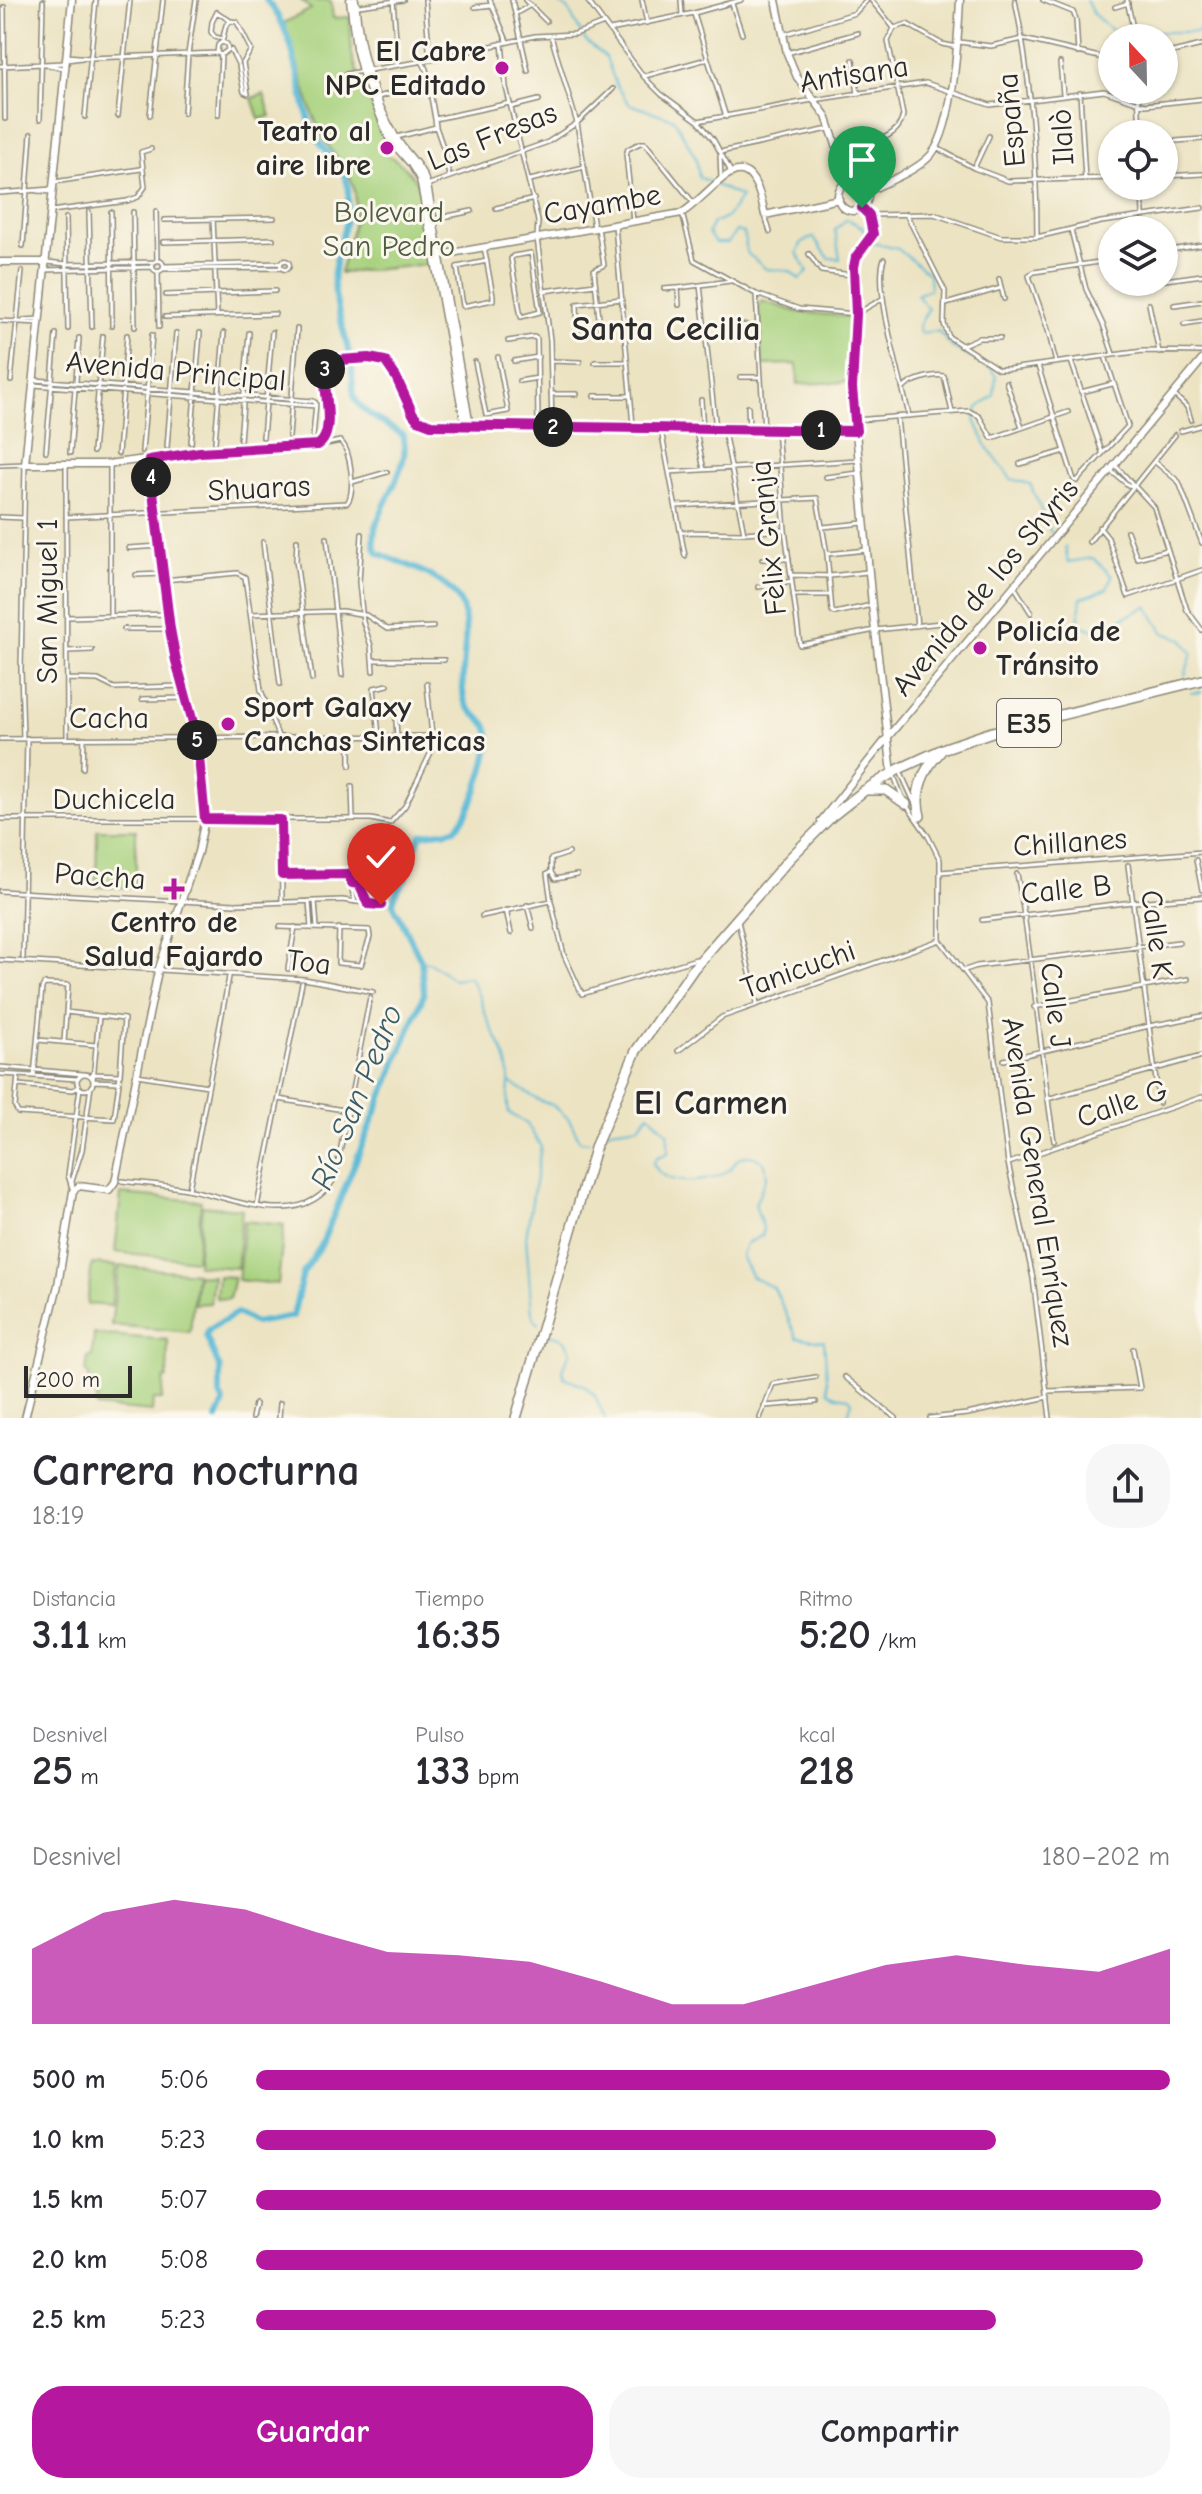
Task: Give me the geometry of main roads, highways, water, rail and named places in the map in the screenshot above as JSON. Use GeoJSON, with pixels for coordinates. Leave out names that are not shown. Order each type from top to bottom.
{"type":"FeatureCollection","features":[{"type":"Feature","properties":{"kind":"highway","name":"E35"},"geometry":{"type":"LineString","coordinates":[[516,1418],[604,1125],[636,1051],[663,1009],[704,957],[804,843],[865,790],[896,771],[945,748],[992,732],[1202,680]]}},
{"type":"Feature","properties":{"kind":"highway"},"geometry":{"type":"LineString","coordinates":[[920,816],[917,801],[922,778],[945,748]]}},
{"type":"Feature","properties":{"kind":"highway"},"geometry":{"type":"LineString","coordinates":[[865,790],[886,790],[906,804]]}},
{"type":"Feature","properties":{"kind":"waterway","name":"Río San Pedro"},"geometry":{"type":"LineString","coordinates":[[217,1418],[224,1403],[220,1395],[220,1369],[206,1336],[209,1329],[237,1313],[255,1323],[293,1316],[303,1273],[321,1246],[424,994],[421,960],[393,904],[394,898],[409,873],[421,835],[452,830],[462,822],[479,783],[489,741],[488,727],[469,709],[464,699],[465,624],[460,602],[435,578],[378,553],[374,541],[381,513],[401,466],[405,450],[403,435],[370,414],[355,398],[334,282],[348,210],[348,188],[343,172],[313,131],[290,45],[277,14],[266,0]]}},
{"type":"Feature","properties":{"kind":"waterway"},"geometry":{"type":"LineString","coordinates":[[554,0],[568,9],[585,40],[606,57],[616,85],[629,104],[674,119],[696,158],[699,177],[741,197],[726,218],[713,223],[708,233],[715,243],[728,243],[736,231],[744,233],[747,253],[766,269],[790,271],[799,279],[808,272],[797,253],[802,242],[813,237],[829,258],[840,259],[835,230],[847,219],[864,228],[866,236]]}},
{"type":"Feature","properties":{"kind":"waterway"},"geometry":{"type":"LineString","coordinates":[[1086,0],[1093,14],[1119,36],[1137,32],[1196,32],[1202,29]]}},
{"type":"Feature","properties":{"kind":"waterway"},"geometry":{"type":"LineString","coordinates":[[869,242],[898,249],[929,274],[930,289],[917,295],[928,309],[919,326],[920,333],[938,331],[952,347],[989,367],[996,376],[994,395],[978,408],[975,420],[987,447],[1011,479],[1030,484],[1051,533]]}},
{"type":"Feature","properties":{"kind":"waterway"},"geometry":{"type":"LineString","coordinates":[[1065,547],[1068,562],[1093,558],[1112,576],[1107,589],[1081,598],[1078,624],[1097,631],[1147,606],[1164,633],[1182,639],[1192,653],[1185,675]]}},
{"type":"Feature","properties":{"kind":"waterway"},"geometry":{"type":"LineString","coordinates":[[1191,693],[1202,692]]}},
{"type":"Feature","properties":{"kind":"waterway"},"geometry":{"type":"LineString","coordinates":[[421,960],[431,963],[453,979],[469,977],[505,1058],[509,1074],[509,1113],[527,1124],[541,1147],[526,1237],[532,1314],[538,1324]]}},
{"type":"Feature","properties":{"kind":"waterway"},"geometry":{"type":"LineString","coordinates":[[511,1083],[540,1101],[553,1105],[569,1119],[580,1141],[589,1142]]}},
{"type":"Feature","properties":{"kind":"waterway"},"geometry":{"type":"LineString","coordinates":[[606,1133],[639,1126],[649,1114],[668,1133],[668,1153],[657,1157],[653,1164],[661,1173],[677,1180],[696,1181],[714,1177],[729,1170],[745,1156],[754,1157],[765,1164],[767,1176],[755,1204],[763,1235],[746,1244],[741,1257],[752,1277],[774,1288],[797,1338],[824,1341],[828,1391],[852,1402],[847,1418]]}},
{"type":"Feature","properties":{"kind":"waterway"},"geometry":{"type":"LineString","coordinates":[[548,1335],[563,1339],[571,1352],[562,1369],[564,1377],[586,1386],[595,1396],[605,1418]]}},
{"type":"Feature","properties":{"kind":"place","name":"El Cabre NPC Editado"},"geometry":{"type":"Point","coordinates":[502,68]}},
{"type":"Feature","properties":{"kind":"place","name":"Teatro al aire libre"},"geometry":{"type":"Point","coordinates":[387,148]}},
{"type":"Feature","properties":{"kind":"place","name":"Policía de Tránsito"},"geometry":{"type":"Point","coordinates":[980,648]}},
{"type":"Feature","properties":{"kind":"place","name":"Sport Galaxy Canchas Sinteticas"},"geometry":{"type":"Point","coordinates":[228,724]}},
{"type":"Feature","properties":{"kind":"place","name":"Centro de Salud Fajardo"},"geometry":{"type":"Point","coordinates":[174,889]}},
{"type":"Feature","properties":{"kind":"district","name":"Santa Cecilia"},"geometry":{"type":"Point","coordinates":[666,328]}},
{"type":"Feature","properties":{"kind":"district","name":"El Carmen"},"geometry":{"type":"Point","coordinates":[711,1102]}},
{"type":"Feature","properties":{"kind":"park label","name":"Bolevard San Pedro"},"geometry":{"type":"Point","coordinates":[389,229]}}]}
